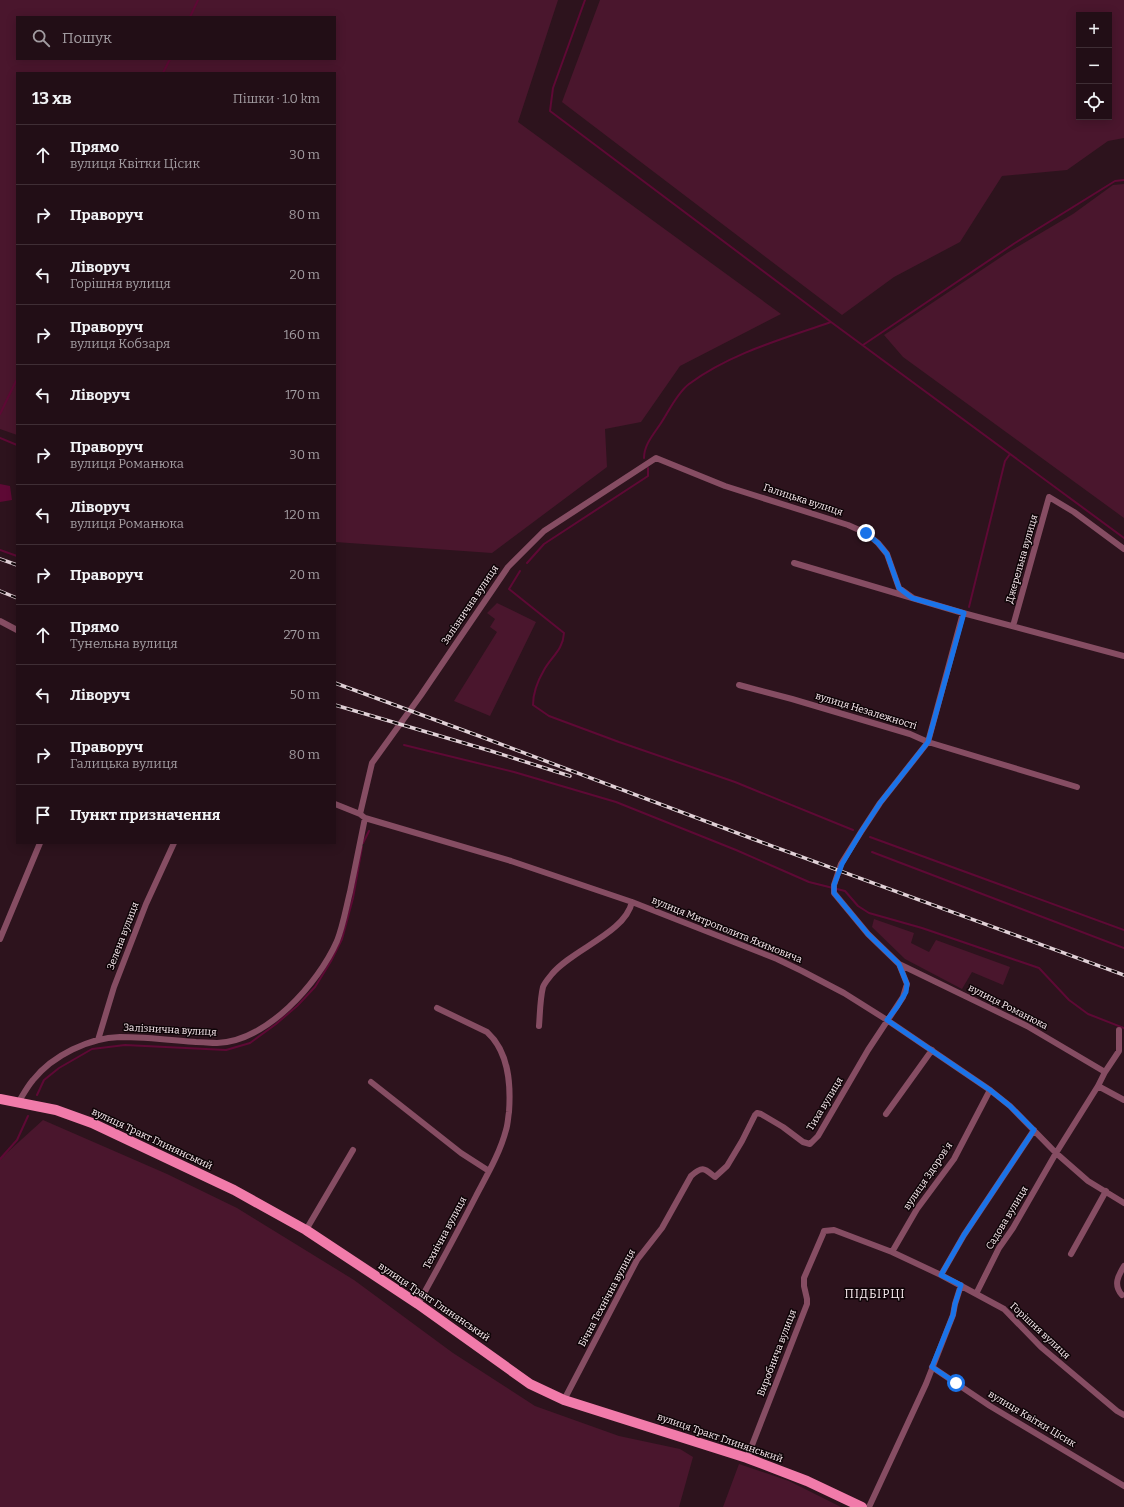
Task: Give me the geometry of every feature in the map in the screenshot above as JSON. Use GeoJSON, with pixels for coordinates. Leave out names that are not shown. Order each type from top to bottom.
{"type":"FeatureCollection","features":[{"type":"Feature","properties":{"kind":"main road","name":"вулиця Тракт Глинянський"},"geometry":{"type":"LineString","coordinates":[[0,1099],[56,1110],[92,1123],[146,1147],[234,1190],[306,1230],[418,1304],[530,1384],[564,1400],[747,1458],[807,1481],[857,1506]]}},
{"type":"Feature","properties":{"kind":"street","name":"Галицька вулиця"},"geometry":{"type":"LineString","coordinates":[[656,458],[725,486],[848,525],[866,533],[878,543],[887,554],[899,588],[912,598]]}},
{"type":"Feature","properties":{"kind":"street","name":"Залізнична вулиця"},"geometry":{"type":"LineString","coordinates":[[360,814],[372,763],[421,695],[508,567],[544,531],[656,458]]}},
{"type":"Feature","properties":{"kind":"street","name":"Джерельна вулиця"},"geometry":{"type":"LineString","coordinates":[[1013,626],[1049,497],[1074,512],[1124,549]]}},
{"type":"Feature","properties":{"kind":"street"},"geometry":{"type":"LineString","coordinates":[[794,563],[964,613],[1124,656]]}},
{"type":"Feature","properties":{"kind":"street"},"geometry":{"type":"LineString","coordinates":[[928,742],[964,613]]}},
{"type":"Feature","properties":{"kind":"street"},"geometry":{"type":"LineString","coordinates":[[0,621],[16,629]]}},
{"type":"Feature","properties":{"kind":"street","name":"вулиця Незалежності"},"geometry":{"type":"LineString","coordinates":[[739,684],[903,732],[928,742],[1077,787]]}},
{"type":"Feature","properties":{"kind":"street","name":"вулиця Романюка"},"geometry":{"type":"LineString","coordinates":[[928,742],[880,803],[861,832],[840,868],[834,885],[834,893],[868,934],[899,964],[1027,1026],[1105,1072]]}},
{"type":"Feature","properties":{"kind":"street"},"geometry":{"type":"LineString","coordinates":[[336,804],[366,818]]}},
{"type":"Feature","properties":{"kind":"street","name":"Залізнична вулиця"},"geometry":{"type":"LineString","coordinates":[[18,1103],[33,1080],[49,1063],[98,1040],[120,1037],[218,1043],[240,1039],[258,1030],[276,1017],[303,993],[318,975],[337,941],[343,924],[366,818]]}},
{"type":"Feature","properties":{"kind":"street","name":"вулиця Митрополита Яхимовича"},"geometry":{"type":"LineString","coordinates":[[366,818],[511,861],[632,902],[777,959],[844,992],[990,1090],[1010,1106],[1056,1153],[1088,1180],[1124,1203]]}},
{"type":"Feature","properties":{"kind":"street"},"geometry":{"type":"LineString","coordinates":[[0,939],[40,844]]}},
{"type":"Feature","properties":{"kind":"street","name":"Зелена вулиця"},"geometry":{"type":"LineString","coordinates":[[98,1040],[114,988],[143,911],[174,844]]}},
{"type":"Feature","properties":{"kind":"street"},"geometry":{"type":"LineString","coordinates":[[539,1026],[544,986],[557,968],[566,960],[619,925],[630,910],[632,902]]}},
{"type":"Feature","properties":{"kind":"street","name":"вулиця Романюка"},"geometry":{"type":"LineString","coordinates":[[887,1020],[906,992],[907,984],[899,964]]}},
{"type":"Feature","properties":{"kind":"street","name":"Технічна вулиця"},"geometry":{"type":"LineString","coordinates":[[418,1304],[450,1248],[489,1171],[507,1129],[510,1096],[508,1069],[494,1038],[487,1032],[437,1008]]}},
{"type":"Feature","properties":{"kind":"street","name":"Тиха вулиця"},"geometry":{"type":"LineString","coordinates":[[757,1113],[783,1127],[803,1142],[810,1144],[818,1136],[887,1020]]}},
{"type":"Feature","properties":{"kind":"street"},"geometry":{"type":"LineString","coordinates":[[1056,1153],[1119,1051],[1119,1030]]}},
{"type":"Feature","properties":{"kind":"street"},"geometry":{"type":"LineString","coordinates":[[886,1114],[932,1050]]}},
{"type":"Feature","properties":{"kind":"street"},"geometry":{"type":"LineString","coordinates":[[371,1082],[461,1153],[489,1171]]}},
{"type":"Feature","properties":{"kind":"street"},"geometry":{"type":"LineString","coordinates":[[1098,1086],[1124,1100]]}},
{"type":"Feature","properties":{"kind":"street","name":"вулиця Здоров'я"},"geometry":{"type":"LineString","coordinates":[[892,1252],[917,1209],[954,1159],[990,1090]]}},
{"type":"Feature","properties":{"kind":"street","name":"Бічна Технічна вулиця"},"geometry":{"type":"LineString","coordinates":[[564,1400],[637,1260],[662,1228],[689,1179],[694,1173],[704,1169],[708,1170],[715,1177],[727,1166],[757,1113]]}},
{"type":"Feature","properties":{"kind":"street"},"geometry":{"type":"LineString","coordinates":[[941,1275],[964,1235],[1034,1130]]}},
{"type":"Feature","properties":{"kind":"street"},"geometry":{"type":"LineString","coordinates":[[306,1230],[353,1150]]}},
{"type":"Feature","properties":{"kind":"street","name":"Садова вулиця"},"geometry":{"type":"LineString","coordinates":[[976,1294],[1000,1248],[1056,1153]]}},
{"type":"Feature","properties":{"kind":"street"},"geometry":{"type":"LineString","coordinates":[[1071,1254],[1106,1191]]}},
{"type":"Feature","properties":{"kind":"street","name":"Горішня вулиця"},"geometry":{"type":"LineString","coordinates":[[824,1231],[834,1230],[892,1252],[961,1285],[1004,1309],[1041,1347],[1117,1411],[1124,1415]]}},
{"type":"Feature","properties":{"kind":"street","name":"Виробнича вулиця"},"geometry":{"type":"LineString","coordinates":[[747,1458],[807,1304],[804,1278],[824,1231]]}},
{"type":"Feature","properties":{"kind":"street"},"geometry":{"type":"LineString","coordinates":[[1122,1295],[1117,1289],[1116,1283],[1124,1266]]}},
{"type":"Feature","properties":{"kind":"street"},"geometry":{"type":"LineString","coordinates":[[869,1507],[887,1470],[932,1367],[953,1315],[961,1285]]}},
{"type":"Feature","properties":{"kind":"street","name":"вулиця Квітки Цісик"},"geometry":{"type":"LineString","coordinates":[[932,1367],[990,1406],[1124,1486]]}},
{"type":"Feature","properties":{"kind":"shaded area"},"geometry":{"type":"Polygon","coordinates":[[[0,0],[558,0],[518,122],[781,314],[680,366],[641,422],[605,429],[607,467],[492,553],[336,542],[336,72],[16,72],[16,435],[0,429],[0,0]]]}},
{"type":"Feature","properties":{"kind":"shaded area"},"geometry":{"type":"Polygon","coordinates":[[[600,0],[1124,0],[1124,138],[1108,141],[1067,170],[1002,176],[960,242],[894,277],[842,315],[562,102],[600,0]]]}},
{"type":"Feature","properties":{"kind":"shaded area"},"geometry":{"type":"Polygon","coordinates":[[[1124,184],[1124,518],[903,357],[884,335],[1007,253],[1073,214],[1113,185],[1124,184]]]}},
{"type":"Feature","properties":{"kind":"shaded area"},"geometry":{"type":"Polygon","coordinates":[[[0,484],[10,486],[12,500],[0,502],[0,484]]]}},
{"type":"Feature","properties":{"kind":"shaded area"},"geometry":{"type":"Polygon","coordinates":[[[497,603],[536,622],[490,716],[454,701],[497,632],[490,627],[495,619],[487,613],[497,603]]]}},
{"type":"Feature","properties":{"kind":"shaded area"},"geometry":{"type":"Polygon","coordinates":[[[874,919],[914,933],[911,943],[929,952],[936,940],[1010,967],[1003,985],[972,972],[962,989],[905,959],[872,927],[874,919]]]}},
{"type":"Feature","properties":{"kind":"shaded area"},"geometry":{"type":"Polygon","coordinates":[[[43,1120],[167,1174],[237,1208],[354,1280],[453,1353],[535,1406],[619,1436],[680,1449],[693,1457],[679,1507],[0,1507],[0,1159],[43,1120]]]}},
{"type":"Feature","properties":{"kind":"shaded area"},"geometry":{"type":"Polygon","coordinates":[[[739,1464],[789,1481],[841,1507],[723,1507],[739,1464]]]}},
{"type":"Feature","properties":{"kind":"waterway"},"geometry":{"type":"LineString","coordinates":[[190,16],[198,0]]}},
{"type":"Feature","properties":{"kind":"waterway"},"geometry":{"type":"LineString","coordinates":[[585,0],[553,88],[550,111],[831,322],[1124,538]]}},
{"type":"Feature","properties":{"kind":"waterway"},"geometry":{"type":"LineString","coordinates":[[164,72],[170,60]]}},
{"type":"Feature","properties":{"kind":"waterway"},"geometry":{"type":"LineString","coordinates":[[863,345],[1015,243],[1115,181],[1124,180]]}},
{"type":"Feature","properties":{"kind":"waterway"},"geometry":{"type":"LineString","coordinates":[[644,458],[644,453],[650,440],[677,397],[689,384],[705,373],[740,355],[831,322]]}},
{"type":"Feature","properties":{"kind":"waterway"},"geometry":{"type":"LineString","coordinates":[[0,414],[16,381]]}},
{"type":"Feature","properties":{"kind":"waterway"},"geometry":{"type":"LineString","coordinates":[[0,438],[16,445]]}},
{"type":"Feature","properties":{"kind":"waterway"},"geometry":{"type":"LineString","coordinates":[[969,607],[1005,461],[1010,454]]}},
{"type":"Feature","properties":{"kind":"waterway"},"geometry":{"type":"LineString","coordinates":[[527,563],[544,544],[648,476],[648,468]]}},
{"type":"Feature","properties":{"kind":"waterway"},"geometry":{"type":"LineString","coordinates":[[0,550],[16,556]]}},
{"type":"Feature","properties":{"kind":"waterway"},"geometry":{"type":"LineString","coordinates":[[520,571],[509,589],[564,633],[562,644],[547,665],[537,683],[533,705],[549,716],[735,782],[853,830]]}},
{"type":"Feature","properties":{"kind":"waterway"},"geometry":{"type":"LineString","coordinates":[[404,745],[514,772],[616,802],[736,850],[809,882],[845,891],[858,906],[869,913],[922,928],[1039,968],[1069,1000],[1088,1014],[1124,1028]]}},
{"type":"Feature","properties":{"kind":"waterway"},"geometry":{"type":"LineString","coordinates":[[363,843],[369,831]]}},
{"type":"Feature","properties":{"kind":"waterway"},"geometry":{"type":"LineString","coordinates":[[870,837],[1124,930]]}},
{"type":"Feature","properties":{"kind":"waterway"},"geometry":{"type":"LineString","coordinates":[[37,1095],[44,1080],[59,1068],[92,1049],[125,1045],[226,1050],[250,1043],[276,1024],[297,1006],[315,987],[342,939],[353,898],[362,847]]}},
{"type":"Feature","properties":{"kind":"waterway"},"geometry":{"type":"LineString","coordinates":[[872,852],[1124,948]]}},
{"type":"Feature","properties":{"kind":"waterway"},"geometry":{"type":"LineString","coordinates":[[0,1159],[17,1140],[28,1116]]}},
{"type":"Feature","properties":{"kind":"railway"},"geometry":{"type":"LineString","coordinates":[[0,559],[16,565]]}},
{"type":"Feature","properties":{"kind":"railway"},"geometry":{"type":"LineString","coordinates":[[0,591],[16,598]]}},
{"type":"Feature","properties":{"kind":"railway"},"geometry":{"type":"LineString","coordinates":[[336,683],[753,839],[1124,975]]}},
{"type":"Feature","properties":{"kind":"railway"},"geometry":{"type":"LineString","coordinates":[[336,705],[570,776]]}},
{"type":"Feature","properties":{"kind":"district","name":"ПІДБІРЦІ"},"geometry":{"type":"Point","coordinates":[875,1294]}},
{"type":"Feature","properties":{"kind":"route"},"geometry":{"type":"LineString","coordinates":[[866,533],[878,543],[887,554],[899,588],[912,598],[964,613],[928,742],[880,803],[861,832],[842,864],[834,885],[834,893],[868,934],[899,964],[907,984],[906,992],[887,1020],[990,1090],[1010,1106],[1034,1130],[964,1235],[941,1275],[961,1285],[953,1315],[932,1367],[956,1383]]}}]}
